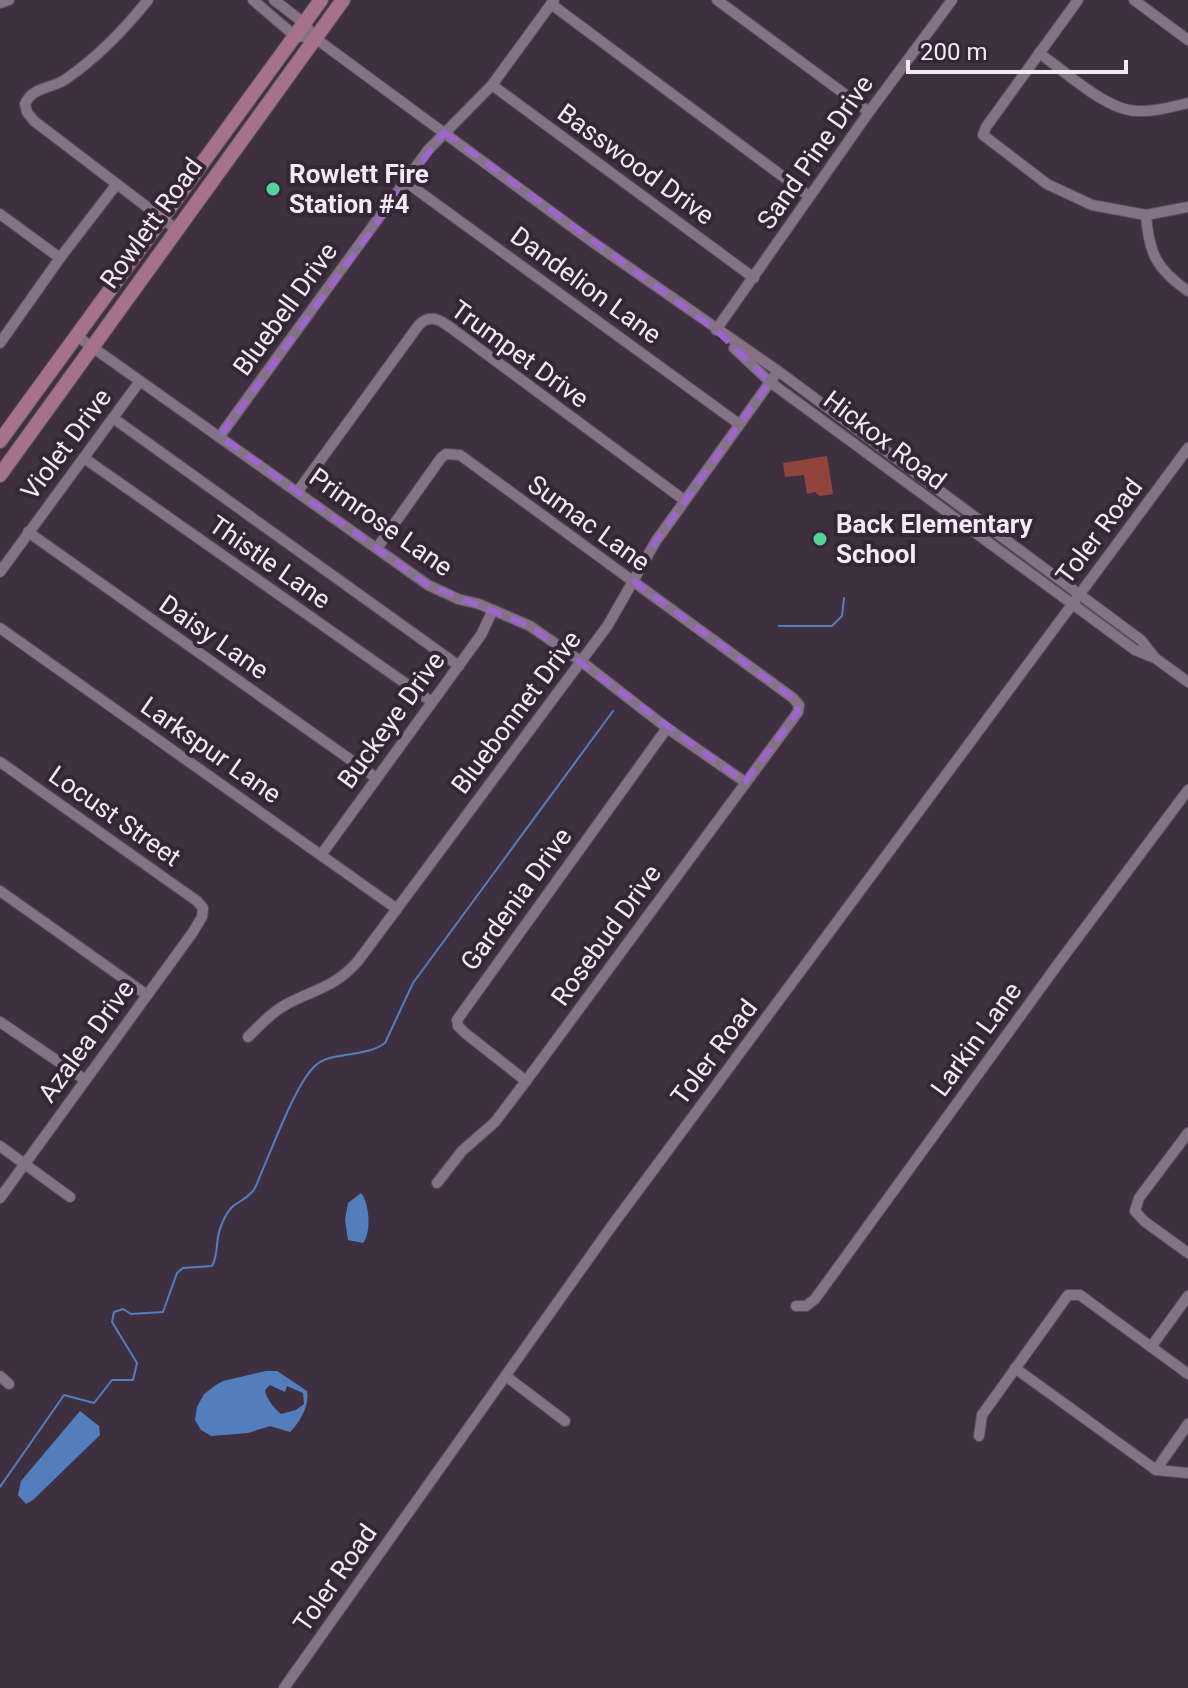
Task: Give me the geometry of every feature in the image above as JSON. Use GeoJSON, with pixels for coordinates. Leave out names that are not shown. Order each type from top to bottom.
{"type":"FeatureCollection","features":[{"type":"Feature","properties":{"kind":"main road","name":"Rowlett Road"},"geometry":{"type":"LineString","coordinates":[[0,441],[321,0]]}},
{"type":"Feature","properties":{"kind":"main road","name":"Rowlett Road"},"geometry":{"type":"LineString","coordinates":[[0,475],[343,0]]}},
{"type":"Feature","properties":{"kind":"street"},"geometry":{"type":"LineString","coordinates":[[0,3],[9,0]]}},
{"type":"Feature","properties":{"kind":"street"},"geometry":{"type":"LineString","coordinates":[[148,0],[94,59],[61,82],[28,95],[25,104],[34,121],[176,229]]}},
{"type":"Feature","properties":{"kind":"street"},"geometry":{"type":"LineString","coordinates":[[253,0],[315,38]]}},
{"type":"Feature","properties":{"kind":"street"},"geometry":{"type":"LineString","coordinates":[[274,0],[299,30]]}},
{"type":"Feature","properties":{"kind":"street"},"geometry":{"type":"LineString","coordinates":[[717,0],[869,112]]}},
{"type":"Feature","properties":{"kind":"street","name":"Sand Pine Drive"},"geometry":{"type":"LineString","coordinates":[[716,330],[952,0]]}},
{"type":"Feature","properties":{"kind":"street"},"geometry":{"type":"LineString","coordinates":[[1078,0],[983,135],[1047,184],[1092,205],[1146,215],[1188,207]]}},
{"type":"Feature","properties":{"kind":"street"},"geometry":{"type":"LineString","coordinates":[[1134,0],[1188,40]]}},
{"type":"Feature","properties":{"kind":"street"},"geometry":{"type":"LineString","coordinates":[[553,2],[809,196]]}},
{"type":"Feature","properties":{"kind":"street","name":"Bluebell Drive"},"geometry":{"type":"LineString","coordinates":[[220,436],[444,132],[465,115],[492,85],[553,2]]}},
{"type":"Feature","properties":{"kind":"street","name":"Hickox Road"},"geometry":{"type":"LineString","coordinates":[[315,38],[716,330],[778,371],[1141,640],[1155,658]]}},
{"type":"Feature","properties":{"kind":"street"},"geometry":{"type":"LineString","coordinates":[[1039,53],[1106,102],[1121,108],[1135,111],[1165,109],[1188,103]]}},
{"type":"Feature","properties":{"kind":"street","name":"Basswood Drive"},"geometry":{"type":"LineString","coordinates":[[492,85],[754,278]]}},
{"type":"Feature","properties":{"kind":"street","name":"Dandelion Lane"},"geometry":{"type":"LineString","coordinates":[[406,182],[739,424]]}},
{"type":"Feature","properties":{"kind":"street"},"geometry":{"type":"LineString","coordinates":[[2,336],[116,185]]}},
{"type":"Feature","properties":{"kind":"street"},"geometry":{"type":"LineString","coordinates":[[0,214],[60,258]]}},
{"type":"Feature","properties":{"kind":"street"},"geometry":{"type":"LineString","coordinates":[[1146,215],[1150,251],[1171,279],[1188,291]]}},
{"type":"Feature","properties":{"kind":"street","name":"Trumpet Drive"},"geometry":{"type":"LineString","coordinates":[[298,491],[418,326],[431,317],[462,336],[684,500]]}},
{"type":"Feature","properties":{"kind":"street","name":"Hickox Road"},"geometry":{"type":"LineString","coordinates":[[716,330],[770,382],[1135,650],[1155,658],[1188,682]]}},
{"type":"Feature","properties":{"kind":"street","name":"Primrose Lane"},"geometry":{"type":"LineString","coordinates":[[78,337],[428,585],[530,626],[745,782]]}},
{"type":"Feature","properties":{"kind":"street","name":"Bluebonnet Drive"},"geometry":{"type":"LineString","coordinates":[[248,1037],[271,1014],[345,976],[582,662],[635,582],[656,541],[778,371]]}},
{"type":"Feature","properties":{"kind":"street","name":"Violet Drive"},"geometry":{"type":"LineString","coordinates":[[0,572],[140,381]]}},
{"type":"Feature","properties":{"kind":"street"},"geometry":{"type":"LineString","coordinates":[[113,418],[459,666]]}},
{"type":"Feature","properties":{"kind":"street"},"geometry":{"type":"LineString","coordinates":[[844,437],[857,433],[908,472],[914,473]]}},
{"type":"Feature","properties":{"kind":"street","name":"Toler Road"},"geometry":{"type":"LineString","coordinates":[[284,1688],[611,1227],[1188,448]]}},
{"type":"Feature","properties":{"kind":"street","name":"Sumac Lane"},"geometry":{"type":"LineString","coordinates":[[377,548],[441,458],[452,453],[460,455],[799,705]]}},
{"type":"Feature","properties":{"kind":"street","name":"Thistle Lane"},"geometry":{"type":"LineString","coordinates":[[84,458],[432,702]]}},
{"type":"Feature","properties":{"kind":"street"},"geometry":{"type":"LineString","coordinates":[[922,494],[929,484]]}},
{"type":"Feature","properties":{"kind":"street","name":"Daisy Lane"},"geometry":{"type":"LineString","coordinates":[[28,532],[375,777]]}},
{"type":"Feature","properties":{"kind":"street","name":"Buckeye Drive"},"geometry":{"type":"LineString","coordinates":[[321,855],[489,624],[493,610]]}},
{"type":"Feature","properties":{"kind":"street","name":"Larkspur Lane"},"geometry":{"type":"LineString","coordinates":[[0,628],[397,909]]}},
{"type":"Feature","properties":{"kind":"street","name":"Rosebud Drive"},"geometry":{"type":"LineString","coordinates":[[437,1183],[462,1151],[495,1122],[798,712],[799,705]]}},
{"type":"Feature","properties":{"kind":"street","name":"Gardenia Drive"},"geometry":{"type":"LineString","coordinates":[[526,1081],[465,1033],[457,1020],[667,728]]}},
{"type":"Feature","properties":{"kind":"street","name":"Locust Street"},"geometry":{"type":"LineString","coordinates":[[0,762],[203,908]]}},
{"type":"Feature","properties":{"kind":"street","name":"Larkin Lane"},"geometry":{"type":"LineString","coordinates":[[796,1306],[806,1306],[815,1299],[1188,790]]}},
{"type":"Feature","properties":{"kind":"street"},"geometry":{"type":"LineString","coordinates":[[0,891],[147,995]]}},
{"type":"Feature","properties":{"kind":"street","name":"Azalea Drive"},"geometry":{"type":"LineString","coordinates":[[0,1198],[193,932],[202,917],[203,908]]}},
{"type":"Feature","properties":{"kind":"street"},"geometry":{"type":"LineString","coordinates":[[0,1022],[84,1079]]}},
{"type":"Feature","properties":{"kind":"street"},"geometry":{"type":"LineString","coordinates":[[1188,1134],[1139,1198],[1135,1211],[1188,1253]]}},
{"type":"Feature","properties":{"kind":"street"},"geometry":{"type":"LineString","coordinates":[[0,1146],[70,1197]]}},
{"type":"Feature","properties":{"kind":"street"},"geometry":{"type":"LineString","coordinates":[[979,1436],[982,1415],[1062,1302],[1074,1293],[1188,1374]]}},
{"type":"Feature","properties":{"kind":"street"},"geometry":{"type":"LineString","coordinates":[[1151,1347],[1188,1296]]}},
{"type":"Feature","properties":{"kind":"street"},"geometry":{"type":"LineString","coordinates":[[1015,1368],[1156,1470],[1188,1473]]}},
{"type":"Feature","properties":{"kind":"street"},"geometry":{"type":"LineString","coordinates":[[0,1376],[9,1384]]}},
{"type":"Feature","properties":{"kind":"street"},"geometry":{"type":"LineString","coordinates":[[507,1377],[565,1421]]}},
{"type":"Feature","properties":{"kind":"street"},"geometry":{"type":"LineString","coordinates":[[1156,1470],[1188,1424]]}},
{"type":"Feature","properties":{"kind":"highlighted area"},"geometry":{"type":"Polygon","coordinates":[[[444,132],[716,330],[770,382],[656,541],[635,582],[793,698],[798,712],[745,782],[530,626],[428,585],[220,436],[444,132]]]}},
{"type":"Feature","properties":{"kind":"shaded area"},"geometry":{"type":"Polygon","coordinates":[[[827,456],[833,494],[807,494],[804,475],[785,477],[783,463],[827,456]]]}},
{"type":"Feature","properties":{"kind":"water"},"geometry":{"type":"Polygon","coordinates":[[[361,1193],[368,1217],[368,1232],[363,1243],[348,1240],[345,1220],[348,1203],[361,1193]]]}},
{"type":"Feature","properties":{"kind":"water"},"geometry":{"type":"Polygon","coordinates":[[[277,1371],[307,1391],[306,1407],[290,1432],[270,1426],[248,1433],[211,1436],[201,1430],[195,1420],[197,1407],[204,1394],[223,1381],[277,1371]],[[270,1385],[265,1390],[281,1414],[304,1404],[303,1393],[287,1386],[285,1392],[270,1385]]]}},
{"type":"Feature","properties":{"kind":"water"},"geometry":{"type":"Polygon","coordinates":[[[80,1411],[99,1426],[100,1435],[26,1504],[18,1495],[21,1481],[80,1411]]]}},
{"type":"Feature","properties":{"kind":"waterway"},"geometry":{"type":"LineString","coordinates":[[779,626],[832,626],[842,616],[844,598]]}},
{"type":"Feature","properties":{"kind":"waterway"},"geometry":{"type":"LineString","coordinates":[[0,1487],[64,1395],[94,1403],[112,1380],[133,1380],[137,1363],[112,1322],[114,1312],[123,1309],[131,1314],[163,1312],[177,1273],[183,1268],[212,1266],[225,1217],[254,1189],[301,1084],[323,1061],[368,1051],[385,1043],[413,983],[613,711]]}},
{"type":"Feature","properties":{"kind":"place","name":"Rowlett Fire Station #4"},"geometry":{"type":"Point","coordinates":[273,189]}},
{"type":"Feature","properties":{"kind":"place","name":"Back Elementary School"},"geometry":{"type":"Point","coordinates":[820,539]}}]}
